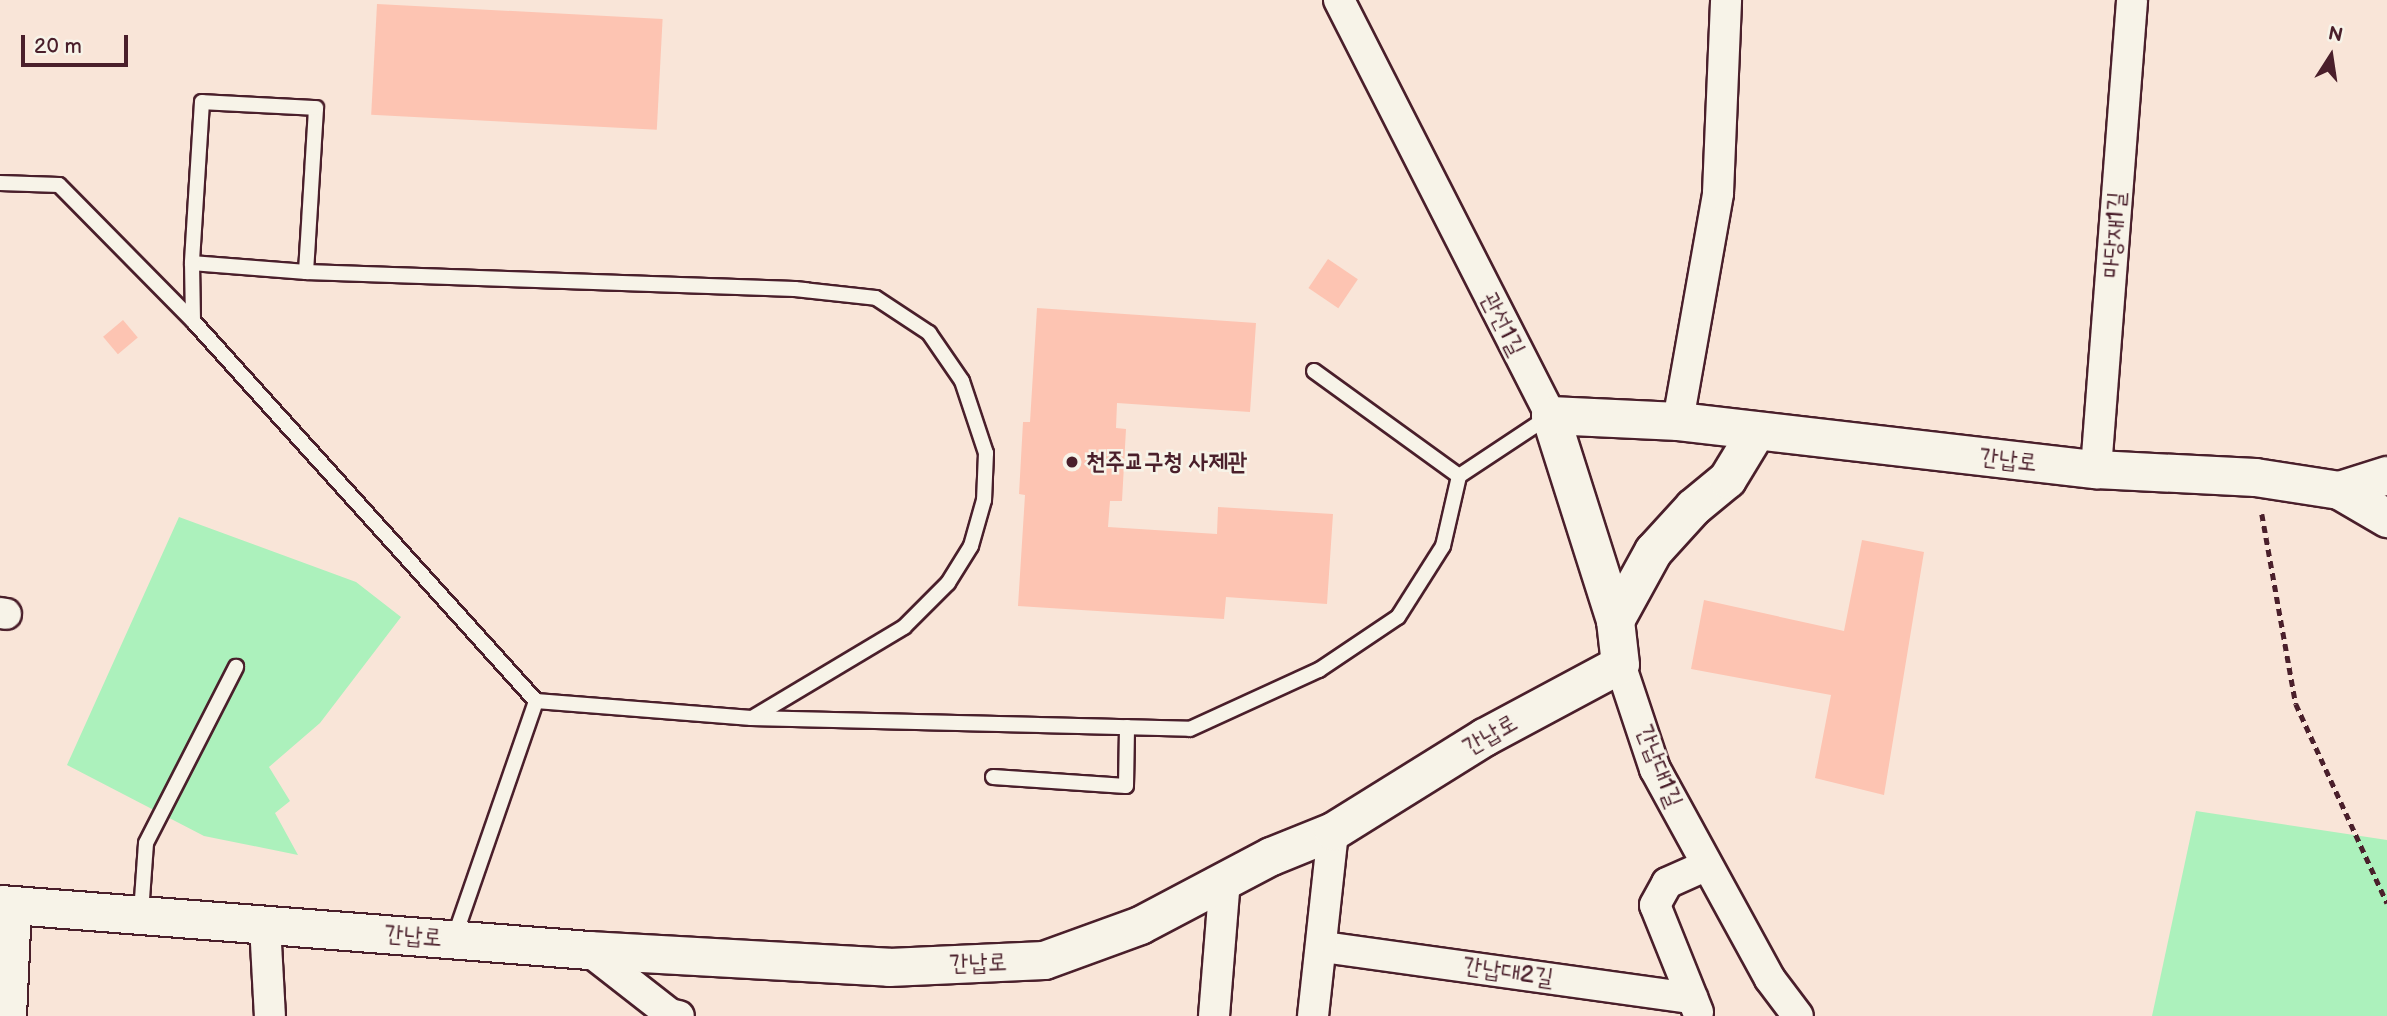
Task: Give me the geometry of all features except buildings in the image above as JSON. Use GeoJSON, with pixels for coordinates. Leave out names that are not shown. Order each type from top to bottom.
{"type":"FeatureCollection","features":[{"type":"Feature","properties":{"kind":"street","name":"관선1길"},"geometry":{"type":"LineString","coordinates":[[1339,0],[1550,415],[1615,620],[1620,664]]}},
{"type":"Feature","properties":{"kind":"street"},"geometry":{"type":"LineString","coordinates":[[1678,421],[1718,193],[1726,0]]}},
{"type":"Feature","properties":{"kind":"street","name":"마당재1길"},"geometry":{"type":"LineString","coordinates":[[2096,470],[2132,0]]}},
{"type":"Feature","properties":{"kind":"street","name":"간납로"},"geometry":{"type":"LineString","coordinates":[[1550,415],[1678,421],[1755,433],[2096,470],[2255,477],[2339,490]]}},
{"type":"Feature","properties":{"kind":"street"},"geometry":{"type":"LineString","coordinates":[[1615,620],[1653,551],[1692,507],[1727,479],[1755,433]]}},
{"type":"Feature","properties":{"kind":"street"},"geometry":{"type":"LineString","coordinates":[[2339,490],[2387,475]]}},
{"type":"Feature","properties":{"kind":"street"},"geometry":{"type":"LineString","coordinates":[[2339,490],[2387,517]]}},
{"type":"Feature","properties":{"kind":"street","name":"간납로"},"geometry":{"type":"LineString","coordinates":[[8,905],[588,950],[889,967],[1044,960],[1140,925],[1225,880],[1333,831],[1483,737],[1620,664]]}},
{"type":"Feature","properties":{"kind":"street","name":"간납대1길"},"geometry":{"type":"LineString","coordinates":[[1620,664],[1655,769],[1705,866],[1770,979],[1798,1016]]}},
{"type":"Feature","properties":{"kind":"street"},"geometry":{"type":"LineString","coordinates":[[1313,1016],[1323,947],[1333,831]]}},
{"type":"Feature","properties":{"kind":"street"},"geometry":{"type":"LineString","coordinates":[[1696,1007],[1655,905],[1667,883],[1705,866]]}},
{"type":"Feature","properties":{"kind":"street"},"geometry":{"type":"LineString","coordinates":[[1214,1016],[1225,880]]}},
{"type":"Feature","properties":{"kind":"street"},"geometry":{"type":"LineString","coordinates":[[8,905],[11,1016]]}},
{"type":"Feature","properties":{"kind":"street"},"geometry":{"type":"LineString","coordinates":[[265,925],[270,1016]]}},
{"type":"Feature","properties":{"kind":"street","name":"간납대2길"},"geometry":{"type":"LineString","coordinates":[[1323,947],[1696,1007]]}},
{"type":"Feature","properties":{"kind":"street"},"geometry":{"type":"LineString","coordinates":[[588,950],[670,1014],[679,1016]]}},
{"type":"Feature","properties":{"kind":"lane"},"geometry":{"type":"LineString","coordinates":[[193,321],[192,263],[202,102],[316,108],[306,272]]}},
{"type":"Feature","properties":{"kind":"lane"},"geometry":{"type":"LineString","coordinates":[[0,183],[59,185],[193,321],[536,701],[751,718],[1191,729],[1319,670],[1398,617],[1443,546],[1459,476],[1550,415]]}},
{"type":"Feature","properties":{"kind":"lane"},"geometry":{"type":"LineString","coordinates":[[192,263],[306,272],[795,289],[876,298],[929,333],[962,381],[986,453],[984,500],[971,546],[948,583],[904,627],[786,701],[751,718]]}},
{"type":"Feature","properties":{"kind":"lane"},"geometry":{"type":"LineString","coordinates":[[1314,370],[1459,476]]}},
{"type":"Feature","properties":{"kind":"lane"},"geometry":{"type":"LineString","coordinates":[[141,915],[146,844],[236,667]]}},
{"type":"Feature","properties":{"kind":"lane"},"geometry":{"type":"LineString","coordinates":[[453,939],[536,701]]}},
{"type":"Feature","properties":{"kind":"lane"},"geometry":{"type":"LineString","coordinates":[[993,777],[1126,786],[1127,727]]}},
{"type":"Feature","properties":{"kind":"path"},"geometry":{"type":"LineString","coordinates":[[2255,477],[2296,704],[2387,903]]}},
{"type":"Feature","properties":{"kind":"green space"},"geometry":{"type":"Polygon","coordinates":[[[179,517],[356,582],[401,617],[320,723],[269,767],[290,801],[275,813],[298,855],[204,836],[67,765],[179,517]]]}},
{"type":"Feature","properties":{"kind":"green space"},"geometry":{"type":"Polygon","coordinates":[[[2196,811],[2387,840],[2387,1016],[2152,1016],[2196,811]]]}},
{"type":"Feature","properties":{"kind":"place","name":"천주교구청 사제관"},"geometry":{"type":"Point","coordinates":[1072,462]}}]}
